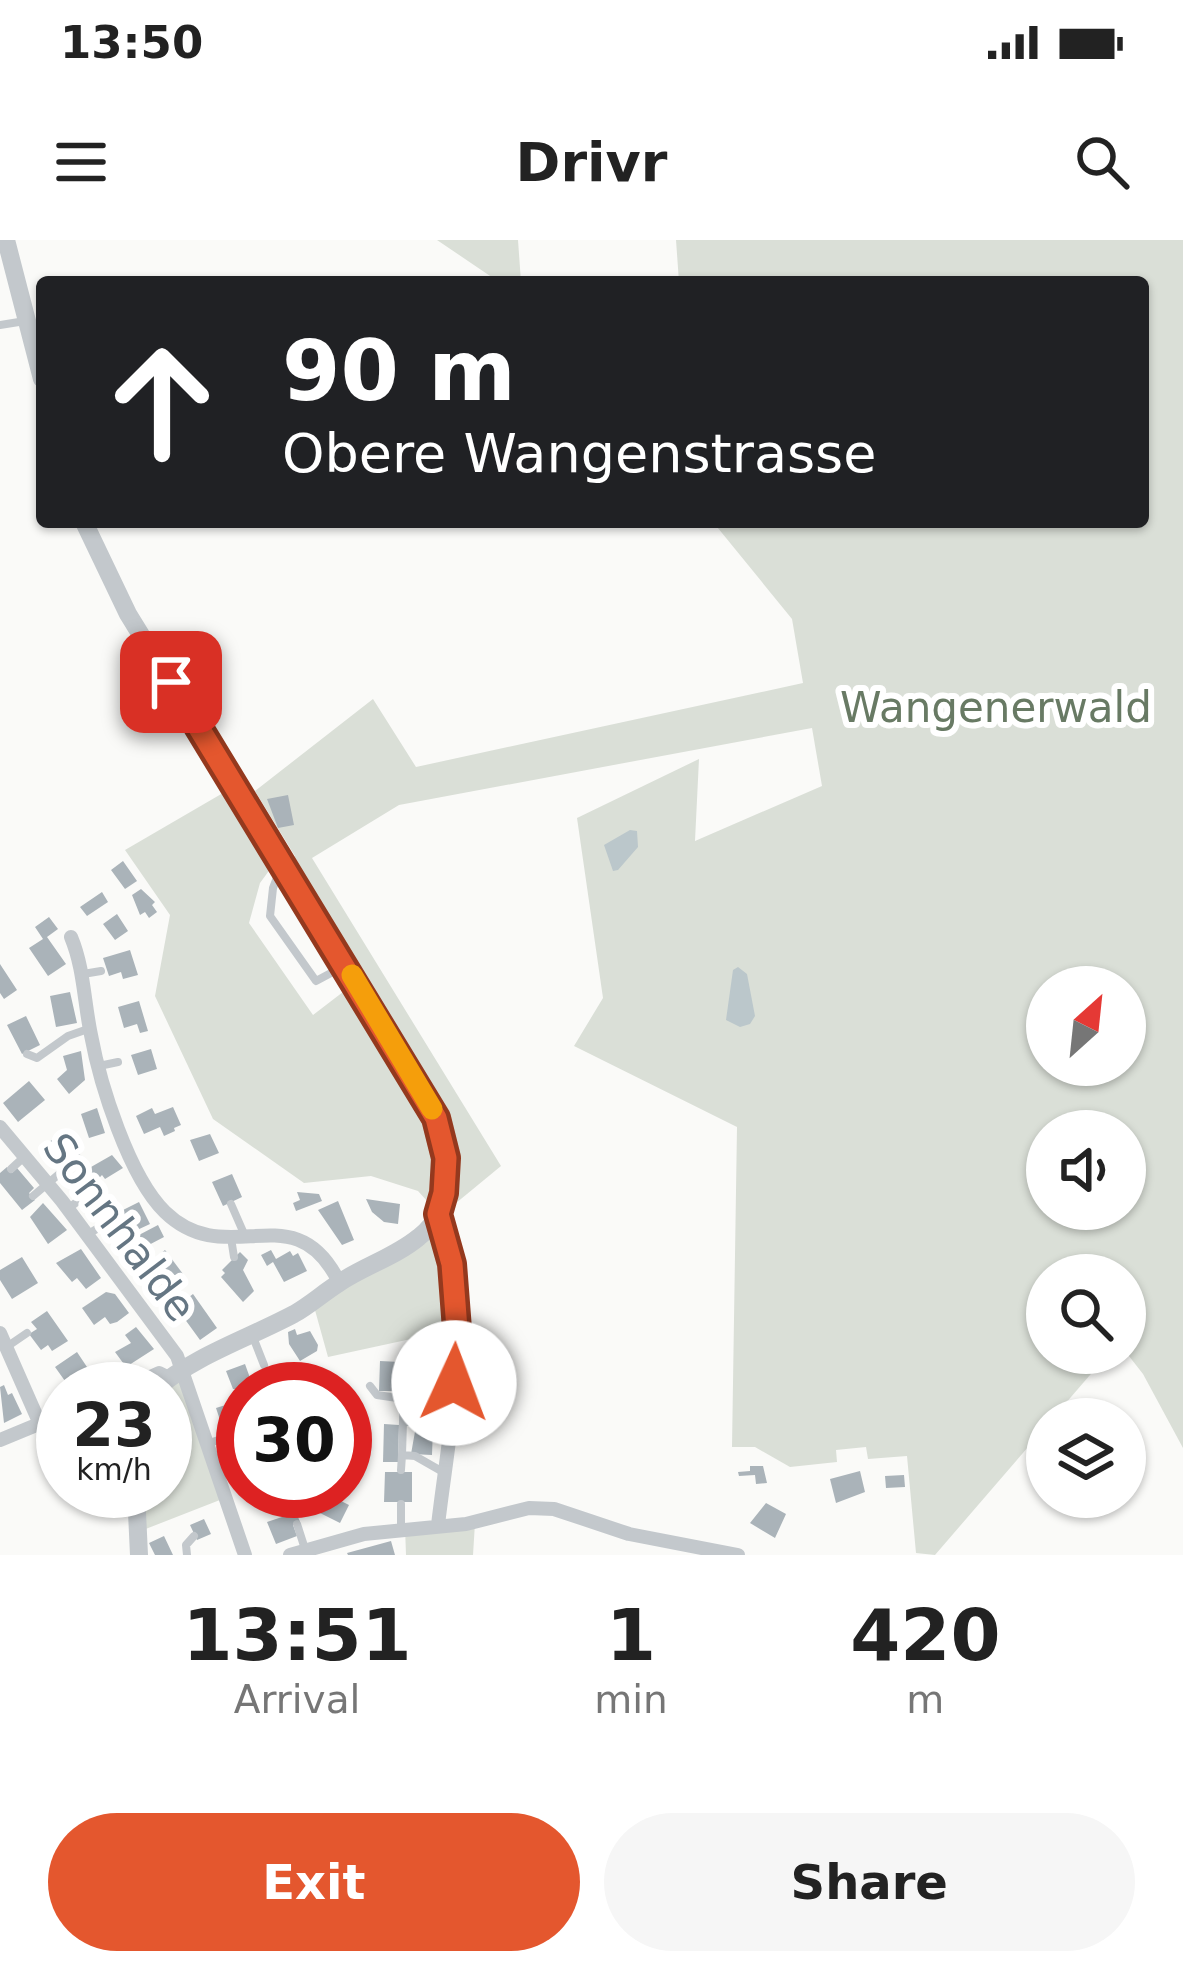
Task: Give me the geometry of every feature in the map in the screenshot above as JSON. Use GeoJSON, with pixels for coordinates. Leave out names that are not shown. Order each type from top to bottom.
{"type":"FeatureCollection","features":[{"type":"Feature","properties":{"kind":"street"},"geometry":{"type":"LineString","coordinates":[[6,240],[36,355]]}},
{"type":"Feature","properties":{"kind":"street"},"geometry":{"type":"LineString","coordinates":[[87,528],[128,614],[436,1118],[446,1158],[438,1214],[415,1241],[192,1368]]}},
{"type":"Feature","properties":{"kind":"street"},"geometry":{"type":"LineString","coordinates":[[71,937],[82,963],[92,1058],[105,1108],[164,1211],[197,1232],[251,1241],[297,1238],[320,1250],[339,1282]]}},
{"type":"Feature","properties":{"kind":"street","name":"Sonnhalde"},"geometry":{"type":"LineString","coordinates":[[4,1137],[48,1184],[86,1235],[103,1268],[136,1296],[152,1323],[165,1362]]}},
{"type":"Feature","properties":{"kind":"street"},"geometry":{"type":"LineString","coordinates":[[438,1214],[449,1249],[457,1329],[438,1525]]}},
{"type":"Feature","properties":{"kind":"street"},"geometry":{"type":"LineString","coordinates":[[5,1352],[15,1384],[36,1414]]}},
{"type":"Feature","properties":{"kind":"street","name":"Sonnhalde"},"geometry":{"type":"LineString","coordinates":[[192,1417],[207,1443],[244,1555]]}},
{"type":"Feature","properties":{"kind":"street"},"geometry":{"type":"LineString","coordinates":[[0,1440],[36,1425]]}},
{"type":"Feature","properties":{"kind":"street"},"geometry":{"type":"LineString","coordinates":[[298,1552],[330,1550],[401,1528],[466,1524],[541,1508],[660,1541],[738,1555]]}},
{"type":"Feature","properties":{"kind":"street"},"geometry":{"type":"LineString","coordinates":[[137,1518],[139,1555]]}},
{"type":"Feature","properties":{"kind":"lane"},"geometry":{"type":"LineString","coordinates":[[0,325],[27,320]]}},
{"type":"Feature","properties":{"kind":"lane"},"geometry":{"type":"LineString","coordinates":[[283,863],[272,887],[269,916],[316,981],[346,965]]}},
{"type":"Feature","properties":{"kind":"lane"},"geometry":{"type":"LineString","coordinates":[[81,975],[101,971]]}},
{"type":"Feature","properties":{"kind":"lane"},"geometry":{"type":"LineString","coordinates":[[27,1054],[38,1058],[65,1032],[105,1016]]}},
{"type":"Feature","properties":{"kind":"lane"},"geometry":{"type":"LineString","coordinates":[[92,1058],[118,1062]]}},
{"type":"Feature","properties":{"kind":"lane"},"geometry":{"type":"LineString","coordinates":[[4,1137],[16,1121]]}},
{"type":"Feature","properties":{"kind":"lane"},"geometry":{"type":"LineString","coordinates":[[112,1155],[128,1146]]}},
{"type":"Feature","properties":{"kind":"lane"},"geometry":{"type":"LineString","coordinates":[[11,1169],[25,1156]]}},
{"type":"Feature","properties":{"kind":"lane"},"geometry":{"type":"LineString","coordinates":[[33,1196],[78,1158]]}},
{"type":"Feature","properties":{"kind":"lane"},"geometry":{"type":"LineString","coordinates":[[61,1207],[82,1198]]}},
{"type":"Feature","properties":{"kind":"lane"},"geometry":{"type":"LineString","coordinates":[[231,1204],[251,1241],[234,1257]]}},
{"type":"Feature","properties":{"kind":"lane"},"geometry":{"type":"LineString","coordinates":[[86,1235],[121,1214]]}},
{"type":"Feature","properties":{"kind":"lane"},"geometry":{"type":"LineString","coordinates":[[5,1352],[26,1333]]}},
{"type":"Feature","properties":{"kind":"lane"},"geometry":{"type":"LineString","coordinates":[[253,1336],[263,1362]]}},
{"type":"Feature","properties":{"kind":"lane"},"geometry":{"type":"LineString","coordinates":[[401,1470],[406,1354]]}},
{"type":"Feature","properties":{"kind":"lane"},"geometry":{"type":"LineString","coordinates":[[372,1389],[377,1395],[404,1399]]}},
{"type":"Feature","properties":{"kind":"lane"},"geometry":{"type":"LineString","coordinates":[[207,1443],[216,1440]]}},
{"type":"Feature","properties":{"kind":"lane"},"geometry":{"type":"LineString","coordinates":[[402,1455],[415,1456],[444,1472]]}},
{"type":"Feature","properties":{"kind":"lane"},"geometry":{"type":"LineString","coordinates":[[401,1504],[401,1528]]}},
{"type":"Feature","properties":{"kind":"lane"},"geometry":{"type":"LineString","coordinates":[[297,1524],[298,1552]]}},
{"type":"Feature","properties":{"kind":"lane"},"geometry":{"type":"LineString","coordinates":[[187,1555],[186,1545],[194,1536]]}},
{"type":"Feature","properties":{"kind":"green space"},"geometry":{"type":"Polygon","coordinates":[[[437,240],[518,240],[521,276],[490,276],[437,240]]]}},
{"type":"Feature","properties":{"kind":"green space","name":"Wangenerwald"},"geometry":{"type":"Polygon","coordinates":[[[676,240],[1183,240],[1183,1448],[1143,1374],[1146,1254],[1026,1254],[1026,1374],[1091,1374],[1070,1398],[1026,1398],[1026,1449],[935,1555],[916,1553],[907,1456],[868,1459],[866,1447],[836,1450],[837,1462],[790,1467],[755,1447],[732,1447],[737,1127],[574,1046],[603,998],[577,818],[699,759],[695,841],[822,786],[812,728],[399,805],[312,858],[501,1166],[450,1208],[450,1141],[287,862],[295,856],[255,791],[373,699],[416,767],[803,683],[792,619],[718,528],[1149,528],[1149,276],[679,276],[676,240]]]}},
{"type":"Feature","properties":{"kind":"green space"},"geometry":{"type":"Polygon","coordinates":[[[235,786],[279,857],[260,883],[249,923],[313,1015],[356,982],[437,1118],[457,1329],[328,1357],[313,1303],[438,1213],[418,1191],[371,1176],[304,1183],[213,1119],[155,996],[170,915],[125,850],[235,786]]]}},
{"type":"Feature","properties":{"kind":"green space"},"geometry":{"type":"Polygon","coordinates":[[[192,1394],[216,1470],[216,1502],[192,1511],[192,1394]]]}},
{"type":"Feature","properties":{"kind":"green space"},"geometry":{"type":"Polygon","coordinates":[[[137,1518],[174,1518],[138,1532],[137,1518]]]}},
{"type":"Feature","properties":{"kind":"green space"},"geometry":{"type":"Polygon","coordinates":[[[475,1523],[473,1555],[406,1555],[405,1527],[475,1523]]]}},
{"type":"Feature","properties":{"kind":"shaded area"},"geometry":{"type":"Polygon","coordinates":[[[630,830],[637,831],[638,847],[613,871],[604,845],[630,830]]]}},
{"type":"Feature","properties":{"kind":"shaded area"},"geometry":{"type":"Polygon","coordinates":[[[738,967],[747,974],[755,1016],[740,1027],[726,1020],[733,970],[738,967]]]}},
{"type":"Feature","properties":{"kind":"building"},"geometry":{"type":"Polygon","coordinates":[[[288,795],[294,825],[278,828],[267,799],[288,795]]]}},
{"type":"Feature","properties":{"kind":"building"},"geometry":{"type":"Polygon","coordinates":[[[123,861],[137,881],[125,889],[111,870],[123,861]]]}},
{"type":"Feature","properties":{"kind":"building"},"geometry":{"type":"Polygon","coordinates":[[[141,889],[155,902],[157,912],[149,918],[145,912],[140,915],[132,895],[141,889]]]}},
{"type":"Feature","properties":{"kind":"building"},"geometry":{"type":"Polygon","coordinates":[[[102,892],[108,902],[87,916],[80,907],[102,892]]]}},
{"type":"Feature","properties":{"kind":"building"},"geometry":{"type":"Polygon","coordinates":[[[117,914],[128,931],[115,940],[103,924],[117,914]]]}},
{"type":"Feature","properties":{"kind":"building"},"geometry":{"type":"Polygon","coordinates":[[[49,917],[58,929],[47,937],[66,964],[48,976],[29,948],[43,939],[35,927],[49,917]]]}},
{"type":"Feature","properties":{"kind":"building"},"geometry":{"type":"Polygon","coordinates":[[[130,950],[138,975],[109,976],[103,958],[130,950]]]}},
{"type":"Feature","properties":{"kind":"building"},"geometry":{"type":"Polygon","coordinates":[[[0,964],[17,990],[4,999],[0,993],[0,964]]]}},
{"type":"Feature","properties":{"kind":"building"},"geometry":{"type":"Polygon","coordinates":[[[70,992],[77,1023],[56,1027],[50,996],[70,992]]]}},
{"type":"Feature","properties":{"kind":"building"},"geometry":{"type":"Polygon","coordinates":[[[139,1001],[148,1031],[140,1033],[137,1024],[124,1028],[118,1007],[139,1001]]]}},
{"type":"Feature","properties":{"kind":"building"},"geometry":{"type":"Polygon","coordinates":[[[26,1016],[40,1045],[22,1054],[7,1025],[26,1016]]]}},
{"type":"Feature","properties":{"kind":"building"},"geometry":{"type":"Polygon","coordinates":[[[151,1049],[157,1069],[138,1075],[131,1055],[151,1049]]]}},
{"type":"Feature","properties":{"kind":"building"},"geometry":{"type":"Polygon","coordinates":[[[81,1051],[85,1080],[69,1094],[57,1079],[67,1070],[63,1056],[81,1051]]]}},
{"type":"Feature","properties":{"kind":"building"},"geometry":{"type":"Polygon","coordinates":[[[29,1081],[45,1100],[18,1122],[3,1103],[29,1081]]]}},
{"type":"Feature","properties":{"kind":"building"},"geometry":{"type":"Polygon","coordinates":[[[173,1107],[181,1125],[175,1131],[164,1136],[160,1127],[144,1134],[136,1116],[152,1108],[155,1114],[173,1107]]]}},
{"type":"Feature","properties":{"kind":"building"},"geometry":{"type":"Polygon","coordinates":[[[97,1108],[105,1133],[89,1138],[81,1114],[97,1108]]]}},
{"type":"Feature","properties":{"kind":"building"},"geometry":{"type":"Polygon","coordinates":[[[210,1134],[219,1153],[199,1161],[190,1140],[210,1134]]]}},
{"type":"Feature","properties":{"kind":"building"},"geometry":{"type":"Polygon","coordinates":[[[58,1135],[75,1155],[60,1167],[43,1147],[58,1135]]]}},
{"type":"Feature","properties":{"kind":"building"},"geometry":{"type":"Polygon","coordinates":[[[112,1155],[123,1168],[105,1179],[102,1175],[87,1191],[77,1175],[112,1155]]]}},
{"type":"Feature","properties":{"kind":"building"},"geometry":{"type":"Polygon","coordinates":[[[7,1167],[12,1173],[17,1168],[34,1188],[29,1193],[35,1200],[22,1210],[0,1183],[0,1173],[7,1167]]]}},
{"type":"Feature","properties":{"kind":"building"},"geometry":{"type":"Polygon","coordinates":[[[232,1174],[242,1197],[223,1206],[212,1182],[232,1174]]]}},
{"type":"Feature","properties":{"kind":"building"},"geometry":{"type":"Polygon","coordinates":[[[297,1192],[319,1194],[322,1201],[296,1211],[297,1192]]]}},
{"type":"Feature","properties":{"kind":"building"},"geometry":{"type":"Polygon","coordinates":[[[366,1199],[400,1204],[398,1224],[384,1222],[366,1199]]]}},
{"type":"Feature","properties":{"kind":"building"},"geometry":{"type":"Polygon","coordinates":[[[338,1201],[354,1240],[342,1245],[318,1210],[338,1201]]]}},
{"type":"Feature","properties":{"kind":"building"},"geometry":{"type":"Polygon","coordinates":[[[139,1202],[150,1224],[135,1231],[121,1211],[139,1202]]]}},
{"type":"Feature","properties":{"kind":"building"},"geometry":{"type":"Polygon","coordinates":[[[43,1203],[67,1230],[48,1244],[30,1217],[43,1203]]]}},
{"type":"Feature","properties":{"kind":"building"},"geometry":{"type":"Polygon","coordinates":[[[158,1225],[164,1237],[143,1248],[137,1236],[158,1225]]]}},
{"type":"Feature","properties":{"kind":"building"},"geometry":{"type":"Polygon","coordinates":[[[81,1249],[101,1278],[86,1289],[77,1278],[72,1282],[56,1263],[81,1249]]]}},
{"type":"Feature","properties":{"kind":"building"},"geometry":{"type":"Polygon","coordinates":[[[165,1250],[186,1278],[167,1292],[147,1264],[165,1250]]]}},
{"type":"Feature","properties":{"kind":"building"},"geometry":{"type":"Polygon","coordinates":[[[271,1250],[276,1259],[290,1251],[293,1256],[298,1253],[307,1271],[284,1282],[273,1262],[267,1266],[261,1255],[271,1250]]]}},
{"type":"Feature","properties":{"kind":"building"},"geometry":{"type":"Polygon","coordinates":[[[240,1252],[248,1260],[243,1270],[254,1291],[243,1302],[221,1277],[240,1252]]]}},
{"type":"Feature","properties":{"kind":"building"},"geometry":{"type":"Polygon","coordinates":[[[22,1257],[38,1283],[12,1299],[0,1280],[0,1270],[22,1257]]]}},
{"type":"Feature","properties":{"kind":"building"},"geometry":{"type":"Polygon","coordinates":[[[106,1292],[115,1294],[129,1313],[117,1322],[110,1324],[105,1317],[94,1325],[82,1308],[106,1292]]]}},
{"type":"Feature","properties":{"kind":"building"},"geometry":{"type":"Polygon","coordinates":[[[193,1294],[217,1328],[200,1340],[176,1307],[193,1294]]]}},
{"type":"Feature","properties":{"kind":"building"},"geometry":{"type":"Polygon","coordinates":[[[47,1311],[68,1341],[52,1351],[48,1345],[41,1350],[29,1334],[37,1329],[31,1322],[47,1311]]]}},
{"type":"Feature","properties":{"kind":"building"},"geometry":{"type":"Polygon","coordinates":[[[136,1327],[154,1349],[134,1362],[122,1362],[115,1352],[131,1343],[125,1335],[136,1327]]]}},
{"type":"Feature","properties":{"kind":"building"},"geometry":{"type":"Polygon","coordinates":[[[295,1329],[297,1335],[310,1331],[318,1345],[317,1351],[300,1361],[289,1344],[288,1332],[295,1329]]]}},
{"type":"Feature","properties":{"kind":"building"},"geometry":{"type":"Polygon","coordinates":[[[77,1352],[84,1362],[62,1362],[77,1352]]]}},
{"type":"Feature","properties":{"kind":"building"},"geometry":{"type":"Polygon","coordinates":[[[380,1361],[400,1362],[399,1391],[379,1391],[380,1361]]]}},
{"type":"Feature","properties":{"kind":"building"},"geometry":{"type":"Polygon","coordinates":[[[4,1385],[22,1414],[4,1423],[0,1387],[4,1385]]]}},
{"type":"Feature","properties":{"kind":"building"},"geometry":{"type":"Polygon","coordinates":[[[405,1400],[445,1402],[444,1428],[433,1427],[432,1455],[411,1454],[416,1426],[404,1426],[405,1400]]]}},
{"type":"Feature","properties":{"kind":"building"},"geometry":{"type":"Polygon","coordinates":[[[384,1424],[399,1425],[398,1462],[383,1462],[384,1424]]]}},
{"type":"Feature","properties":{"kind":"building"},"geometry":{"type":"Polygon","coordinates":[[[750,1466],[763,1466],[767,1483],[756,1484],[755,1475],[739,1476],[738,1472],[750,1471],[750,1466]]]}},
{"type":"Feature","properties":{"kind":"building"},"geometry":{"type":"Polygon","coordinates":[[[860,1471],[865,1492],[836,1503],[830,1479],[860,1471]]]}},
{"type":"Feature","properties":{"kind":"building"},"geometry":{"type":"Polygon","coordinates":[[[385,1472],[412,1472],[412,1502],[384,1502],[385,1472]]]}},
{"type":"Feature","properties":{"kind":"building"},"geometry":{"type":"Polygon","coordinates":[[[904,1475],[905,1487],[886,1488],[885,1476],[904,1475]]]}},
{"type":"Feature","properties":{"kind":"building"},"geometry":{"type":"Polygon","coordinates":[[[766,1503],[786,1514],[775,1538],[750,1523],[766,1503]]]}},
{"type":"Feature","properties":{"kind":"building"},"geometry":{"type":"Polygon","coordinates":[[[298,1518],[300,1522],[293,1525],[297,1536],[276,1544],[267,1522],[298,1518]]]}},
{"type":"Feature","properties":{"kind":"building"},"geometry":{"type":"Polygon","coordinates":[[[204,1519],[211,1534],[197,1540],[190,1525],[204,1519]]]}},
{"type":"Feature","properties":{"kind":"building"},"geometry":{"type":"Polygon","coordinates":[[[164,1536],[173,1555],[155,1555],[149,1543],[164,1536]]]}},
{"type":"Feature","properties":{"kind":"building"},"geometry":{"type":"Polygon","coordinates":[[[391,1541],[395,1555],[347,1553],[391,1541]]]}},
{"type":"Feature","properties":{"kind":"slow traffic"},"geometry":{"type":"LineString","coordinates":[[352,975],[432,1109]]}},
{"type":"Feature","properties":{"kind":"route"},"geometry":{"type":"LineString","coordinates":[[171,682],[436,1118],[446,1158],[438,1214],[452,1264],[457,1329],[454,1383]]}}]}
